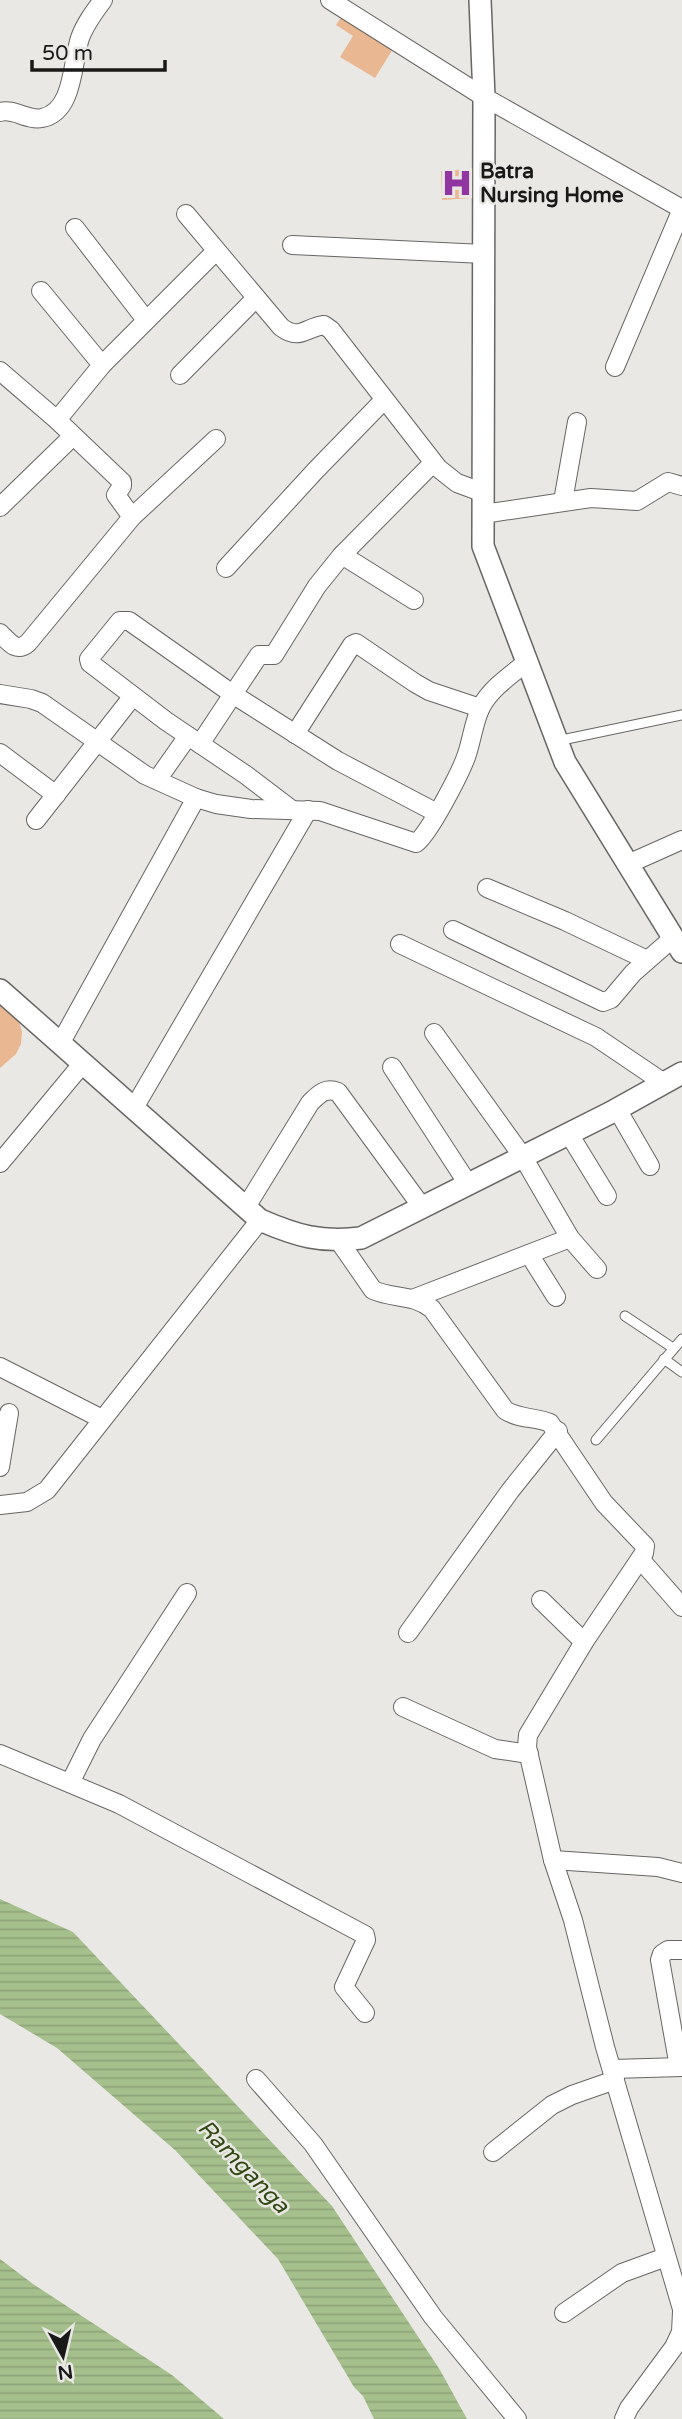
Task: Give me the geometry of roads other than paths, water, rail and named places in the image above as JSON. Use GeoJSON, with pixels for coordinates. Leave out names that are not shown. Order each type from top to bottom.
{"type":"FeatureCollection","features":[{"type":"Feature","properties":{"kind":"street"},"geometry":{"type":"LineString","coordinates":[[0,112],[7,110],[30,118],[45,118],[59,109],[67,94],[85,25],[103,0]]}},
{"type":"Feature","properties":{"kind":"street"},"geometry":{"type":"LineString","coordinates":[[330,0],[484,97],[682,209],[615,367]]}},
{"type":"Feature","properties":{"kind":"street"},"geometry":{"type":"LineString","coordinates":[[453,930],[603,1002],[611,999],[632,973],[647,961],[678,945],[565,762],[484,546],[484,97],[481,0]]}},
{"type":"Feature","properties":{"kind":"street"},"geometry":{"type":"LineString","coordinates":[[186,214],[281,327],[289,334],[299,334],[324,325],[331,330],[433,463],[457,482],[484,493]]}},
{"type":"Feature","properties":{"kind":"street"},"geometry":{"type":"LineString","coordinates":[[75,228],[146,320]]}},
{"type":"Feature","properties":{"kind":"street"},"geometry":{"type":"LineString","coordinates":[[292,245],[484,254]]}},
{"type":"Feature","properties":{"kind":"street"},"geometry":{"type":"LineString","coordinates":[[57,420],[102,365],[216,251]]}},
{"type":"Feature","properties":{"kind":"street"},"geometry":{"type":"LineString","coordinates":[[41,291],[102,365]]}},
{"type":"Feature","properties":{"kind":"street"},"geometry":{"type":"LineString","coordinates":[[180,375],[256,298]]}},
{"type":"Feature","properties":{"kind":"street"},"geometry":{"type":"LineString","coordinates":[[0,371],[57,420],[122,482],[117,497],[132,517]]}},
{"type":"Feature","properties":{"kind":"street"},"geometry":{"type":"LineString","coordinates":[[226,568],[384,400]]}},
{"type":"Feature","properties":{"kind":"street"},"geometry":{"type":"LineString","coordinates":[[563,501],[576,422]]}},
{"type":"Feature","properties":{"kind":"street"},"geometry":{"type":"LineString","coordinates":[[0,507],[73,436]]}},
{"type":"Feature","properties":{"kind":"street"},"geometry":{"type":"LineString","coordinates":[[0,633],[15,647],[20,648],[28,643],[132,517],[216,439]]}},
{"type":"Feature","properties":{"kind":"street"},"geometry":{"type":"LineString","coordinates":[[157,780],[234,695],[260,653],[274,655],[317,586],[342,555],[433,463]]}},
{"type":"Feature","properties":{"kind":"street"},"geometry":{"type":"LineString","coordinates":[[484,514],[591,498],[636,501],[668,482],[682,486]]}},
{"type":"Feature","properties":{"kind":"street"},"geometry":{"type":"LineString","coordinates":[[342,555],[414,600]]}},
{"type":"Feature","properties":{"kind":"street"},"geometry":{"type":"LineString","coordinates":[[300,810],[194,740],[89,661],[120,621],[124,619],[234,695],[338,761],[437,813]]}},
{"type":"Feature","properties":{"kind":"street"},"geometry":{"type":"LineString","coordinates":[[295,734],[352,645],[356,643],[422,687],[480,708]]}},
{"type":"Feature","properties":{"kind":"street"},"geometry":{"type":"LineString","coordinates":[[0,694],[42,703],[145,775],[196,798],[251,809],[336,814],[416,843],[437,813],[466,757],[480,708],[494,691],[527,662]]}},
{"type":"Feature","properties":{"kind":"street"},"geometry":{"type":"LineString","coordinates":[[36,820],[133,696]]}},
{"type":"Feature","properties":{"kind":"street"},"geometry":{"type":"LineString","coordinates":[[0,752],[56,795]]}},
{"type":"Feature","properties":{"kind":"street"},"geometry":{"type":"LineString","coordinates":[[60,1044],[196,798]]}},
{"type":"Feature","properties":{"kind":"street"},"geometry":{"type":"LineString","coordinates":[[134,1108],[300,810]]}},
{"type":"Feature","properties":{"kind":"street"},"geometry":{"type":"LineString","coordinates":[[628,864],[682,840]]}},
{"type":"Feature","properties":{"kind":"street"},"geometry":{"type":"LineString","coordinates":[[487,888],[565,921],[647,961]]}},
{"type":"Feature","properties":{"kind":"street"},"geometry":{"type":"LineString","coordinates":[[400,944],[596,1037],[673,1078]]}},
{"type":"Feature","properties":{"kind":"street"},"geometry":{"type":"LineString","coordinates":[[0,990],[253,1213],[290,1233],[314,1240],[361,1238],[569,1134],[673,1078]]}},
{"type":"Feature","properties":{"kind":"street"},"geometry":{"type":"LineString","coordinates":[[434,1033],[523,1157],[570,1238],[597,1269]]}},
{"type":"Feature","properties":{"kind":"street"},"geometry":{"type":"LineString","coordinates":[[0,1163],[83,1063]]}},
{"type":"Feature","properties":{"kind":"street"},"geometry":{"type":"LineString","coordinates":[[393,1067],[468,1184]]}},
{"type":"Feature","properties":{"kind":"street"},"geometry":{"type":"LineString","coordinates":[[0,1505],[27,1502],[47,1490],[253,1213],[310,1103],[323,1091],[331,1089],[338,1092],[422,1207]]}},
{"type":"Feature","properties":{"kind":"street"},"geometry":{"type":"LineString","coordinates":[[617,1109],[650,1166]]}},
{"type":"Feature","properties":{"kind":"street"},"geometry":{"type":"LineString","coordinates":[[569,1134],[607,1196]]}},
{"type":"Feature","properties":{"kind":"street"},"geometry":{"type":"LineString","coordinates":[[415,1298],[570,1238]]}},
{"type":"Feature","properties":{"kind":"street"},"geometry":{"type":"LineString","coordinates":[[339,1241],[373,1290],[382,1294],[415,1298],[432,1309],[505,1410],[513,1415],[540,1419],[550,1423],[558,1431],[604,1503],[646,1550],[584,1642],[528,1735],[528,1754],[553,1860],[573,1920],[613,2075],[682,2311],[682,2332],[674,2347],[629,2408],[624,2419]]}},
{"type":"Feature","properties":{"kind":"street"},"geometry":{"type":"LineString","coordinates":[[529,1254],[556,1297]]}},
{"type":"Feature","properties":{"kind":"street"},"geometry":{"type":"LineString","coordinates":[[0,1367],[102,1419]]}},
{"type":"Feature","properties":{"kind":"street"},"geometry":{"type":"LineString","coordinates":[[0,1467],[9,1413]]}},
{"type":"Feature","properties":{"kind":"street"},"geometry":{"type":"LineString","coordinates":[[408,1633],[510,1491],[558,1431]]}},
{"type":"Feature","properties":{"kind":"street"},"geometry":{"type":"LineString","coordinates":[[640,1559],[682,1607]]}},
{"type":"Feature","properties":{"kind":"street"},"geometry":{"type":"LineString","coordinates":[[70,1783],[92,1739],[187,1593]]}},
{"type":"Feature","properties":{"kind":"street"},"geometry":{"type":"LineString","coordinates":[[541,1600],[584,1642]]}},
{"type":"Feature","properties":{"kind":"street"},"geometry":{"type":"LineString","coordinates":[[403,1707],[495,1749],[528,1754]]}},
{"type":"Feature","properties":{"kind":"street"},"geometry":{"type":"LineString","coordinates":[[0,1754],[119,1804],[365,1935],[366,1940],[344,1987],[365,2014]]}},
{"type":"Feature","properties":{"kind":"street"},"geometry":{"type":"LineString","coordinates":[[553,1860],[658,1867],[682,1873]]}},
{"type":"Feature","properties":{"kind":"street"},"geometry":{"type":"LineString","coordinates":[[493,2152],[552,2105],[613,2075],[681,2067],[660,1960],[662,1954],[668,1950],[682,1950]]}},
{"type":"Feature","properties":{"kind":"street"},"geometry":{"type":"LineString","coordinates":[[256,2079],[313,2144],[433,2317],[517,2419]]}},
{"type":"Feature","properties":{"kind":"street"},"geometry":{"type":"LineString","coordinates":[[564,2313],[622,2273],[666,2257]]}},
{"type":"Feature","properties":{"kind":"lane"},"geometry":{"type":"LineString","coordinates":[[557,741],[682,715]]}},
{"type":"Feature","properties":{"kind":"lane"},"geometry":{"type":"LineString","coordinates":[[625,1316],[673,1348]]}},
{"type":"Feature","properties":{"kind":"lane"},"geometry":{"type":"LineString","coordinates":[[596,1440],[682,1339]]}},
{"type":"Feature","properties":{"kind":"lane"},"geometry":{"type":"LineString","coordinates":[[664,1359],[682,1372]]}},
{"type":"Feature","properties":{"kind":"water","name":"Ramganga"},"geometry":{"type":"Polygon","coordinates":[[[0,1899],[73,1932],[332,2206],[440,2370],[467,2419],[374,2419],[363,2396],[354,2387],[278,2259],[175,2150],[57,2048],[0,2014],[0,1899]]]}},
{"type":"Feature","properties":{"kind":"water"},"geometry":{"type":"Polygon","coordinates":[[[0,2259],[33,2284],[172,2375],[224,2419],[0,2419],[0,2259]]]}},
{"type":"Feature","properties":{"kind":"place","name":"Batra Nursing Home"},"geometry":{"type":"Point","coordinates":[457,183]}}]}
